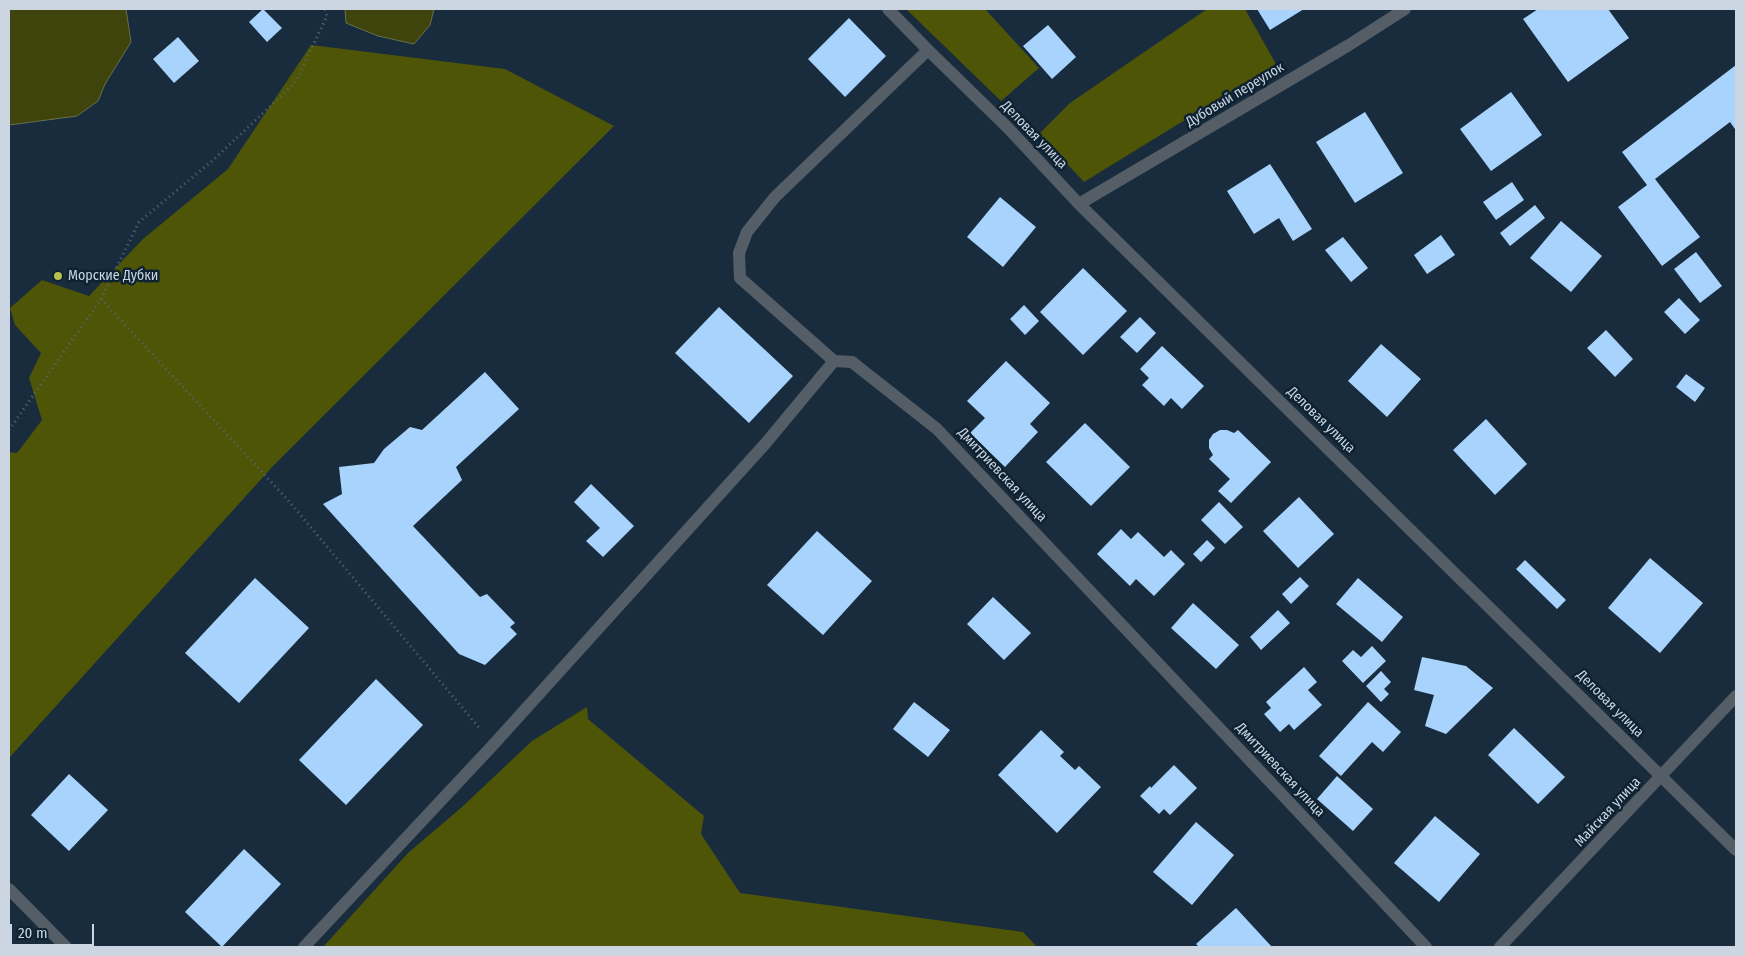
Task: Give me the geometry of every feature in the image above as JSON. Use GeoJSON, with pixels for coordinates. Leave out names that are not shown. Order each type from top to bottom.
{"type":"FeatureCollection","features":[{"type":"Feature","properties":{"kind":"street","name":"Деловая улица"},"geometry":{"type":"LineString","coordinates":[[888,9],[1008,128],[1079,204],[1736,850]]}},
{"type":"Feature","properties":{"kind":"street","name":"Дубовый переулок"},"geometry":{"type":"LineString","coordinates":[[1079,204],[1405,9]]}},
{"type":"Feature","properties":{"kind":"street","name":"Дмитриевская улица"},"geometry":{"type":"LineString","coordinates":[[928,50],[775,197],[747,232],[739,253],[740,278],[834,361],[852,362],[938,429],[1426,947]]}},
{"type":"Feature","properties":{"kind":"street"},"geometry":{"type":"LineString","coordinates":[[304,947],[493,745],[766,444],[834,361]]}},
{"type":"Feature","properties":{"kind":"street","name":"Майская улица"},"geometry":{"type":"LineString","coordinates":[[1500,947],[1736,696]]}},
{"type":"Feature","properties":{"kind":"street"},"geometry":{"type":"LineString","coordinates":[[9,889],[66,947]]}},
{"type":"Feature","properties":{"kind":"path"},"geometry":{"type":"LineString","coordinates":[[9,430],[102,299],[140,222],[212,162],[295,83],[327,16],[325,9]]}},
{"type":"Feature","properties":{"kind":"path"},"geometry":{"type":"LineString","coordinates":[[102,299],[287,499],[493,745]]}},
{"type":"Feature","properties":{"kind":"shaded area"},"geometry":{"type":"Polygon","coordinates":[[[9,9],[126,9],[131,42],[105,84],[98,101],[77,116],[9,125],[9,9]]]}},
{"type":"Feature","properties":{"kind":"shaded area"},"geometry":{"type":"Polygon","coordinates":[[[345,9],[434,9],[430,25],[414,44],[378,36],[346,23],[345,9]]]}},
{"type":"Feature","properties":{"kind":"shaded area"},"geometry":{"type":"Polygon","coordinates":[[[906,9],[985,9],[1039,68],[1001,101],[906,9]]]}},
{"type":"Feature","properties":{"kind":"shaded area"},"geometry":{"type":"Polygon","coordinates":[[[1207,9],[1245,9],[1276,64],[1084,182],[1039,134],[1070,103],[1207,9]]]}},
{"type":"Feature","properties":{"kind":"shaded area"},"geometry":{"type":"Polygon","coordinates":[[[311,45],[505,69],[614,126],[273,466],[9,758],[9,452],[17,453],[42,420],[29,378],[41,353],[15,325],[10,308],[42,280],[89,296],[143,239],[228,169],[311,45]]]}},
{"type":"Feature","properties":{"kind":"shaded area"},"geometry":{"type":"Polygon","coordinates":[[[587,707],[588,719],[704,816],[701,834],[740,893],[1023,932],[1037,947],[323,947],[408,853],[462,807],[532,741],[587,707]]]}},
{"type":"Feature","properties":{"kind":"building"},"geometry":{"type":"Polygon","coordinates":[[[263,9],[282,28],[267,42],[249,22],[263,9]]]}},
{"type":"Feature","properties":{"kind":"building"},"geometry":{"type":"Polygon","coordinates":[[[1257,9],[1304,9],[1270,30],[1257,9]]]}},
{"type":"Feature","properties":{"kind":"building"},"geometry":{"type":"Polygon","coordinates":[[[1538,9],[1608,9],[1629,38],[1568,82],[1523,19],[1538,9]]]}},
{"type":"Feature","properties":{"kind":"building"},"geometry":{"type":"Polygon","coordinates":[[[849,18],[886,56],[845,97],[808,59],[849,18]]]}},
{"type":"Feature","properties":{"kind":"building"},"geometry":{"type":"Polygon","coordinates":[[[1048,25],[1076,57],[1052,79],[1023,46],[1048,25]]]}},
{"type":"Feature","properties":{"kind":"building"},"geometry":{"type":"Polygon","coordinates":[[[178,37],[199,61],[174,83],[153,59],[178,37]]]}},
{"type":"Feature","properties":{"kind":"building"},"geometry":{"type":"Polygon","coordinates":[[[1736,65],[1736,128],[1730,122],[1655,179],[1700,237],[1662,266],[1618,207],[1647,185],[1622,152],[1736,65]]]}},
{"type":"Feature","properties":{"kind":"building"},"geometry":{"type":"Polygon","coordinates":[[[1511,92],[1542,135],[1491,171],[1460,129],[1511,92]]]}},
{"type":"Feature","properties":{"kind":"building"},"geometry":{"type":"Polygon","coordinates":[[[1365,112],[1403,173],[1355,203],[1316,142],[1365,112]]]}},
{"type":"Feature","properties":{"kind":"building"},"geometry":{"type":"Polygon","coordinates":[[[1270,164],[1312,229],[1293,241],[1279,218],[1254,234],[1227,191],[1270,164]]]}},
{"type":"Feature","properties":{"kind":"building"},"geometry":{"type":"Polygon","coordinates":[[[1512,182],[1524,200],[1496,220],[1483,202],[1512,182]]]}},
{"type":"Feature","properties":{"kind":"building"},"geometry":{"type":"Polygon","coordinates":[[[1000,197],[1036,227],[1003,267],[967,237],[1000,197]]]}},
{"type":"Feature","properties":{"kind":"building"},"geometry":{"type":"Polygon","coordinates":[[[1535,205],[1545,218],[1510,246],[1500,233],[1535,205]]]}},
{"type":"Feature","properties":{"kind":"building"},"geometry":{"type":"Polygon","coordinates":[[[1561,221],[1602,256],[1571,292],[1530,258],[1561,221]]]}},
{"type":"Feature","properties":{"kind":"building"},"geometry":{"type":"Polygon","coordinates":[[[1441,235],[1455,255],[1427,274],[1414,255],[1441,235]]]}},
{"type":"Feature","properties":{"kind":"building"},"geometry":{"type":"Polygon","coordinates":[[[1343,237],[1368,268],[1351,282],[1325,250],[1343,237]]]}},
{"type":"Feature","properties":{"kind":"building"},"geometry":{"type":"Polygon","coordinates":[[[1696,252],[1722,286],[1700,303],[1674,269],[1696,252]]]}},
{"type":"Feature","properties":{"kind":"building"},"geometry":{"type":"Polygon","coordinates":[[[1083,268],[1127,311],[1083,355],[1040,312],[1083,268]]]}},
{"type":"Feature","properties":{"kind":"building"},"geometry":{"type":"Polygon","coordinates":[[[1679,298],[1700,320],[1685,334],[1664,312],[1679,298]]]}},
{"type":"Feature","properties":{"kind":"building"},"geometry":{"type":"Polygon","coordinates":[[[1024,305],[1039,321],[1025,335],[1010,319],[1024,305]]]}},
{"type":"Feature","properties":{"kind":"building"},"geometry":{"type":"Polygon","coordinates":[[[719,307],[793,376],[749,423],[675,353],[719,307]]]}},
{"type":"Feature","properties":{"kind":"building"},"geometry":{"type":"Polygon","coordinates":[[[1140,317],[1156,333],[1137,353],[1120,337],[1140,317]]]}},
{"type":"Feature","properties":{"kind":"building"},"geometry":{"type":"Polygon","coordinates":[[[1606,330],[1633,359],[1615,377],[1587,348],[1606,330]]]}},
{"type":"Feature","properties":{"kind":"building"},"geometry":{"type":"Polygon","coordinates":[[[1381,344],[1421,379],[1387,417],[1348,381],[1381,344]]]}},
{"type":"Feature","properties":{"kind":"building"},"geometry":{"type":"Polygon","coordinates":[[[1162,346],[1204,386],[1182,409],[1171,398],[1164,406],[1142,385],[1149,378],[1140,369],[1162,346]]]}},
{"type":"Feature","properties":{"kind":"building"},"geometry":{"type":"Polygon","coordinates":[[[1006,361],[1050,403],[1030,424],[1038,432],[1005,467],[970,433],[985,418],[967,401],[1006,361]]]}},
{"type":"Feature","properties":{"kind":"building"},"geometry":{"type":"Polygon","coordinates":[[[485,372],[519,409],[456,467],[462,480],[413,526],[480,597],[487,594],[515,623],[510,627],[517,634],[485,665],[459,654],[323,504],[342,494],[339,467],[374,463],[384,449],[410,427],[422,430],[485,372]]]}},
{"type":"Feature","properties":{"kind":"building"},"geometry":{"type":"Polygon","coordinates":[[[1686,374],[1705,388],[1695,402],[1676,387],[1686,374]]]}},
{"type":"Feature","properties":{"kind":"building"},"geometry":{"type":"Polygon","coordinates":[[[1486,419],[1527,464],[1495,495],[1453,450],[1486,419]]]}},
{"type":"Feature","properties":{"kind":"building"},"geometry":{"type":"Polygon","coordinates":[[[1085,423],[1130,467],[1091,506],[1046,462],[1085,423]]]}},
{"type":"Feature","properties":{"kind":"building"},"geometry":{"type":"Polygon","coordinates":[[[1220,430],[1234,433],[1238,430],[1271,462],[1231,503],[1218,491],[1230,479],[1209,459],[1213,455],[1209,448],[1209,440],[1213,434],[1220,430]]]}},
{"type":"Feature","properties":{"kind":"building"},"geometry":{"type":"Polygon","coordinates":[[[591,484],[634,526],[603,557],[586,541],[600,528],[574,502],[591,484]]]}},
{"type":"Feature","properties":{"kind":"building"},"geometry":{"type":"Polygon","coordinates":[[[1299,497],[1334,534],[1298,568],[1263,531],[1299,497]]]}},
{"type":"Feature","properties":{"kind":"building"},"geometry":{"type":"Polygon","coordinates":[[[1219,502],[1243,527],[1225,544],[1201,520],[1219,502]]]}},
{"type":"Feature","properties":{"kind":"building"},"geometry":{"type":"Polygon","coordinates":[[[1121,529],[1131,539],[1138,532],[1164,557],[1171,550],[1185,564],[1154,596],[1136,579],[1130,586],[1097,554],[1121,529]]]}},
{"type":"Feature","properties":{"kind":"building"},"geometry":{"type":"Polygon","coordinates":[[[817,531],[872,581],[823,635],[767,585],[817,531]]]}},
{"type":"Feature","properties":{"kind":"building"},"geometry":{"type":"Polygon","coordinates":[[[1207,540],[1215,548],[1201,562],[1193,554],[1207,540]]]}},
{"type":"Feature","properties":{"kind":"building"},"geometry":{"type":"Polygon","coordinates":[[[1650,558],[1703,603],[1660,653],[1608,608],[1650,558]]]}},
{"type":"Feature","properties":{"kind":"building"},"geometry":{"type":"Polygon","coordinates":[[[1525,560],[1566,600],[1557,609],[1516,569],[1525,560]]]}},
{"type":"Feature","properties":{"kind":"building"},"geometry":{"type":"Polygon","coordinates":[[[1300,577],[1309,586],[1291,604],[1282,594],[1300,577]]]}},
{"type":"Feature","properties":{"kind":"building"},"geometry":{"type":"Polygon","coordinates":[[[255,578],[309,628],[239,703],[185,653],[255,578]]]}},
{"type":"Feature","properties":{"kind":"building"},"geometry":{"type":"Polygon","coordinates":[[[1358,578],[1403,617],[1382,642],[1336,604],[1358,578]]]}},
{"type":"Feature","properties":{"kind":"building"},"geometry":{"type":"Polygon","coordinates":[[[993,597],[1031,633],[1004,660],[967,624],[993,597]]]}},
{"type":"Feature","properties":{"kind":"building"},"geometry":{"type":"Polygon","coordinates":[[[1193,603],[1239,645],[1216,669],[1171,628],[1193,603]]]}},
{"type":"Feature","properties":{"kind":"building"},"geometry":{"type":"Polygon","coordinates":[[[1278,610],[1290,623],[1261,650],[1250,637],[1278,610]]]}},
{"type":"Feature","properties":{"kind":"building"},"geometry":{"type":"Polygon","coordinates":[[[1372,646],[1386,661],[1363,683],[1342,661],[1353,650],[1361,657],[1372,646]]]}},
{"type":"Feature","properties":{"kind":"building"},"geometry":{"type":"Polygon","coordinates":[[[1422,657],[1466,666],[1493,688],[1446,734],[1425,726],[1434,695],[1414,690],[1422,657]]]}},
{"type":"Feature","properties":{"kind":"building"},"geometry":{"type":"Polygon","coordinates":[[[1304,667],[1317,682],[1308,690],[1322,705],[1294,730],[1289,724],[1280,732],[1264,714],[1271,708],[1266,702],[1304,667]]]}},
{"type":"Feature","properties":{"kind":"building"},"geometry":{"type":"Polygon","coordinates":[[[1381,671],[1391,682],[1384,689],[1389,694],[1381,702],[1366,686],[1381,671]]]}},
{"type":"Feature","properties":{"kind":"building"},"geometry":{"type":"Polygon","coordinates":[[[376,679],[423,725],[346,805],[299,760],[376,679]]]}},
{"type":"Feature","properties":{"kind":"building"},"geometry":{"type":"Polygon","coordinates":[[[914,702],[950,730],[928,757],[893,729],[914,702]]]}},
{"type":"Feature","properties":{"kind":"building"},"geometry":{"type":"Polygon","coordinates":[[[1368,702],[1401,732],[1383,752],[1372,742],[1341,776],[1319,756],[1368,702]]]}},
{"type":"Feature","properties":{"kind":"building"},"geometry":{"type":"Polygon","coordinates":[[[1514,728],[1565,777],[1538,804],[1488,755],[1514,728]]]}},
{"type":"Feature","properties":{"kind":"building"},"geometry":{"type":"Polygon","coordinates":[[[1041,730],[1064,752],[1060,756],[1075,770],[1079,766],[1101,787],[1057,833],[998,775],[1041,730]]]}},
{"type":"Feature","properties":{"kind":"building"},"geometry":{"type":"Polygon","coordinates":[[[1174,765],[1197,788],[1170,815],[1164,809],[1159,814],[1140,796],[1174,765]]]}},
{"type":"Feature","properties":{"kind":"building"},"geometry":{"type":"Polygon","coordinates":[[[69,774],[108,810],[69,851],[31,815],[69,774]]]}},
{"type":"Feature","properties":{"kind":"building"},"geometry":{"type":"Polygon","coordinates":[[[1337,776],[1373,809],[1353,831],[1317,799],[1337,776]]]}},
{"type":"Feature","properties":{"kind":"building"},"geometry":{"type":"Polygon","coordinates":[[[1435,816],[1480,854],[1439,902],[1394,863],[1435,816]]]}},
{"type":"Feature","properties":{"kind":"building"},"geometry":{"type":"Polygon","coordinates":[[[1196,822],[1234,855],[1192,905],[1153,872],[1196,822]]]}},
{"type":"Feature","properties":{"kind":"building"},"geometry":{"type":"Polygon","coordinates":[[[244,849],[281,884],[222,947],[185,912],[244,849]]]}},
{"type":"Feature","properties":{"kind":"building"},"geometry":{"type":"Polygon","coordinates":[[[1236,908],[1272,947],[1199,947],[1196,944],[1236,908]]]}},
{"type":"Feature","properties":{"kind":"place","name":"Морские Дубки"},"geometry":{"type":"Point","coordinates":[58,276]}}]}
